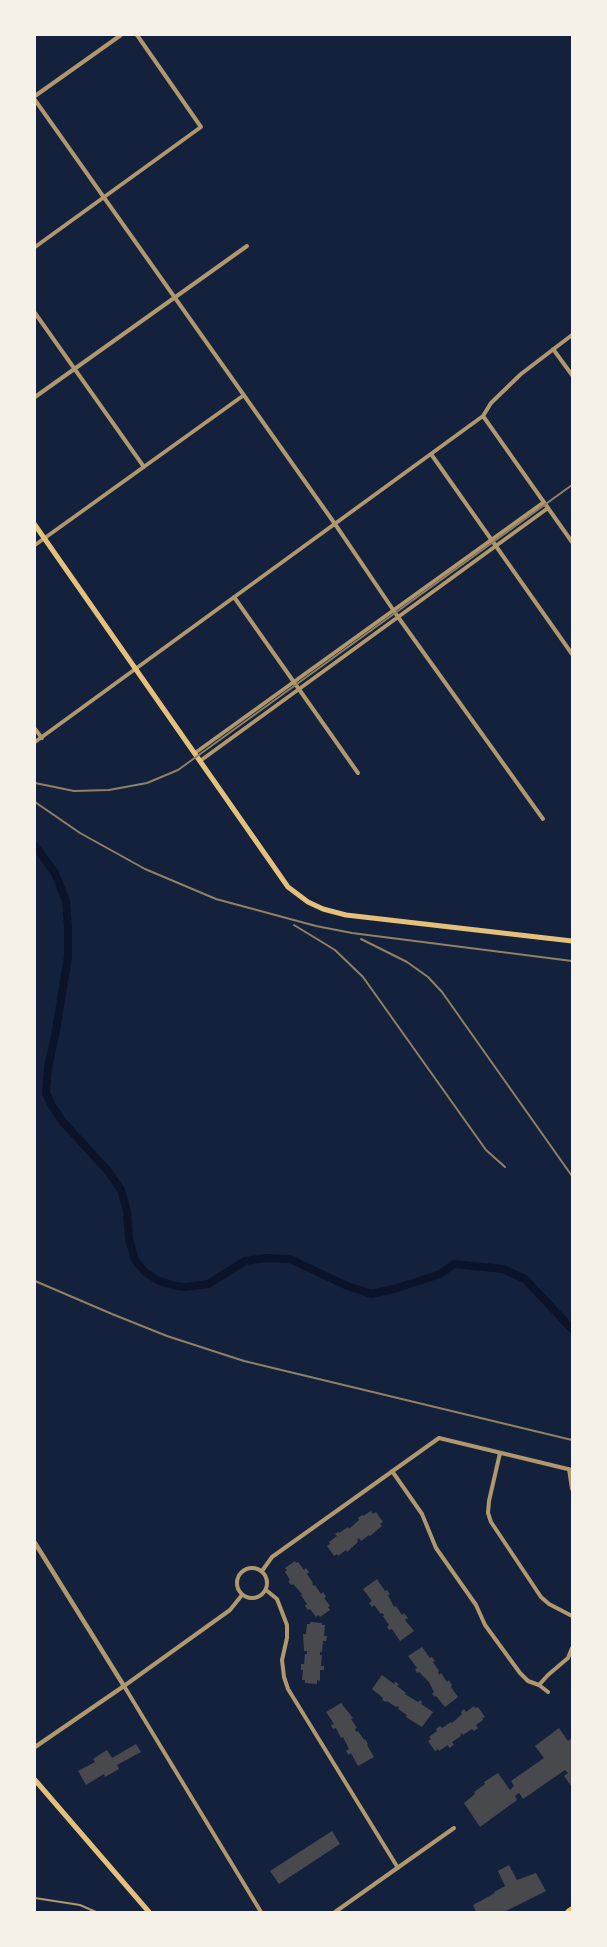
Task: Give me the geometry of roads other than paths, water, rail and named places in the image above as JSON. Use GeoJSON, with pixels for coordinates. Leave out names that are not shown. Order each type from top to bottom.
{"type":"FeatureCollection","features":[{"type":"Feature","properties":{"kind":"main road"},"geometry":{"type":"LineString","coordinates":[[35,526],[288,887],[308,902],[323,909],[346,915],[572,941]]}},
{"type":"Feature","properties":{"kind":"main road"},"geometry":{"type":"LineString","coordinates":[[35,1780],[148,1912]]}},
{"type":"Feature","properties":{"kind":"street"},"geometry":{"type":"LineString","coordinates":[[35,96],[121,35]]}},
{"type":"Feature","properties":{"kind":"street"},"geometry":{"type":"LineString","coordinates":[[35,247],[201,127],[137,35]]}},
{"type":"Feature","properties":{"kind":"street"},"geometry":{"type":"LineString","coordinates":[[35,100],[335,524],[393,610],[543,819]]}},
{"type":"Feature","properties":{"kind":"street"},"geometry":{"type":"LineString","coordinates":[[35,397],[248,246]]}},
{"type":"Feature","properties":{"kind":"street"},"geometry":{"type":"LineString","coordinates":[[35,312],[144,467]]}},
{"type":"Feature","properties":{"kind":"street"},"geometry":{"type":"LineString","coordinates":[[35,742],[483,416],[491,403],[521,374],[572,335]]}},
{"type":"Feature","properties":{"kind":"street"},"geometry":{"type":"LineString","coordinates":[[553,349],[572,375]]}},
{"type":"Feature","properties":{"kind":"street"},"geometry":{"type":"LineString","coordinates":[[35,545],[244,395]]}},
{"type":"Feature","properties":{"kind":"street"},"geometry":{"type":"LineString","coordinates":[[483,416],[572,542]]}},
{"type":"Feature","properties":{"kind":"street"},"geometry":{"type":"LineString","coordinates":[[431,454],[572,654]]}},
{"type":"Feature","properties":{"kind":"street"},"geometry":{"type":"LineString","coordinates":[[195,753],[544,502]]}},
{"type":"Feature","properties":{"kind":"street"},"geometry":{"type":"LineString","coordinates":[[200,761],[548,508]]}},
{"type":"Feature","properties":{"kind":"street"},"geometry":{"type":"LineString","coordinates":[[234,597],[358,773]]}},
{"type":"Feature","properties":{"kind":"street"},"geometry":{"type":"LineString","coordinates":[[35,728],[42,738]]}},
{"type":"Feature","properties":{"kind":"street"},"geometry":{"type":"LineString","coordinates":[[262,1571],[272,1557],[439,1438],[570,1470],[572,1489]]}},
{"type":"Feature","properties":{"kind":"street"},"geometry":{"type":"LineString","coordinates":[[500,1453],[489,1501],[488,1513],[491,1522],[541,1597],[549,1604],[572,1616]]}},
{"type":"Feature","properties":{"kind":"street"},"geometry":{"type":"LineString","coordinates":[[392,1472],[422,1514],[436,1548],[476,1605],[485,1624],[520,1673],[528,1681],[539,1685],[548,1692]]}},
{"type":"Feature","properties":{"kind":"street"},"geometry":{"type":"LineString","coordinates":[[35,1543],[261,1912]]}},
{"type":"Feature","properties":{"kind":"street"},"geometry":{"type":"LineString","coordinates":[[249,1567],[262,1571],[267,1578],[266,1590],[257,1597],[252,1598],[242,1595],[236,1583],[240,1573],[249,1567]]}},
{"type":"Feature","properties":{"kind":"street"},"geometry":{"type":"LineString","coordinates":[[266,1590],[277,1599],[287,1625],[287,1638],[282,1660],[288,1689],[398,1868]]}},
{"type":"Feature","properties":{"kind":"street"},"geometry":{"type":"LineString","coordinates":[[35,1747],[230,1610],[242,1595]]}},
{"type":"Feature","properties":{"kind":"street"},"geometry":{"type":"LineString","coordinates":[[539,1685],[548,1674],[568,1658],[572,1648]]}},
{"type":"Feature","properties":{"kind":"street"},"geometry":{"type":"LineString","coordinates":[[335,1912],[454,1828]]}},
{"type":"Feature","properties":{"kind":"lane"},"geometry":{"type":"LineString","coordinates":[[35,1898],[80,1905],[96,1912]]}},
{"type":"Feature","properties":{"kind":"waterway"},"geometry":{"type":"LineString","coordinates":[[35,846],[55,873],[66,901],[68,927],[68,957],[48,1067],[46,1093],[63,1122],[108,1171],[121,1190],[127,1211],[129,1239],[135,1260],[145,1272],[159,1281],[186,1287],[208,1284],[245,1261],[266,1258],[290,1259],[345,1285],[371,1294],[394,1289],[440,1274],[454,1264],[503,1269],[525,1279],[572,1329]]}},
{"type":"Feature","properties":{"kind":"railway"},"geometry":{"type":"LineString","coordinates":[[35,783],[74,791],[109,790],[147,783],[178,770],[572,485]]}},
{"type":"Feature","properties":{"kind":"railway"},"geometry":{"type":"LineString","coordinates":[[35,802],[80,833],[145,869],[216,899],[316,926],[352,933],[572,961]]}},
{"type":"Feature","properties":{"kind":"railway"},"geometry":{"type":"LineString","coordinates":[[294,925],[335,950],[363,977],[486,1150],[505,1167]]}},
{"type":"Feature","properties":{"kind":"railway"},"geometry":{"type":"LineString","coordinates":[[361,939],[407,962],[428,977],[442,992],[572,1176]]}},
{"type":"Feature","properties":{"kind":"railway"},"geometry":{"type":"LineString","coordinates":[[35,1281],[167,1336],[244,1361],[572,1440]]}}]}
